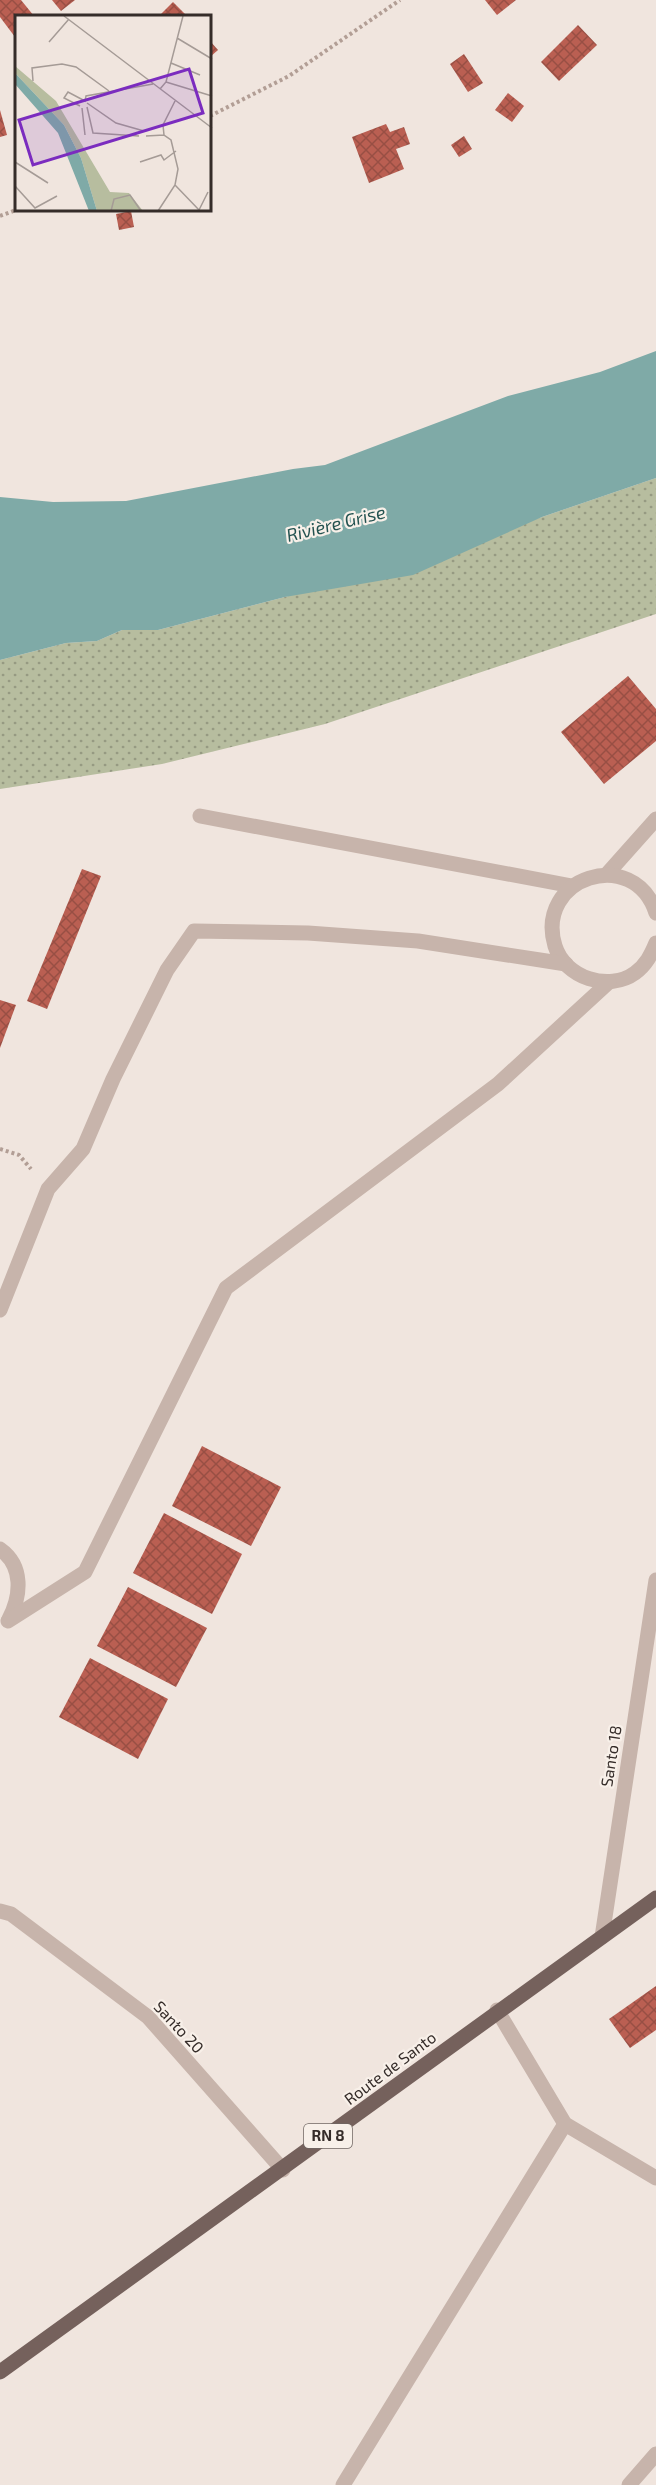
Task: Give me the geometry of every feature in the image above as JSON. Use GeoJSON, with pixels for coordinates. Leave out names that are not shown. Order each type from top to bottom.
{"type":"FeatureCollection","features":[{"type":"Feature","properties":{"kind":"main road","name":"Route de Santo"},"geometry":{"type":"LineString","coordinates":[[0,2372],[283,2170],[497,2010],[656,1899]]}},
{"type":"Feature","properties":{"kind":"street"},"geometry":{"type":"LineString","coordinates":[[200,816],[572,886]]}},
{"type":"Feature","properties":{"kind":"street"},"geometry":{"type":"LineString","coordinates":[[607,874],[656,819]]}},
{"type":"Feature","properties":{"kind":"street"},"geometry":{"type":"LineString","coordinates":[[609,982],[581,976],[566,964],[556,949],[552,935],[553,916],[560,900],[572,886],[589,877],[607,874],[625,878],[641,888],[653,904],[656,914]]}},
{"type":"Feature","properties":{"kind":"street"},"geometry":{"type":"LineString","coordinates":[[0,1310],[48,1189],[83,1149],[113,1079],[167,970],[194,931],[308,933],[418,941],[566,964]]}},
{"type":"Feature","properties":{"kind":"street"},"geometry":{"type":"LineString","coordinates":[[4,1624],[85,1572],[225,1288],[498,1084],[609,982],[627,977],[654,958],[656,943]]}},
{"type":"Feature","properties":{"kind":"street"},"geometry":{"type":"LineString","coordinates":[[0,1549],[14,1567],[19,1584],[17,1602],[4,1624]]}},
{"type":"Feature","properties":{"kind":"street","name":"Santo 18"},"geometry":{"type":"LineString","coordinates":[[602,1937],[656,1580]]}},
{"type":"Feature","properties":{"kind":"street","name":"Santo 20"},"geometry":{"type":"LineString","coordinates":[[0,1911],[11,1914],[148,2017],[283,2170]]}},
{"type":"Feature","properties":{"kind":"street"},"geometry":{"type":"LineString","coordinates":[[497,2010],[565,2124],[656,2178]]}},
{"type":"Feature","properties":{"kind":"street"},"geometry":{"type":"LineString","coordinates":[[343,2485],[565,2124]]}},
{"type":"Feature","properties":{"kind":"street"},"geometry":{"type":"LineString","coordinates":[[629,2485],[656,2454]]}},
{"type":"Feature","properties":{"kind":"path"},"geometry":{"type":"LineString","coordinates":[[212,115],[290,76],[400,0]]}},
{"type":"Feature","properties":{"kind":"path"},"geometry":{"type":"LineString","coordinates":[[0,216],[15,210]]}},
{"type":"Feature","properties":{"kind":"path"},"geometry":{"type":"LineString","coordinates":[[0,1149],[19,1155],[48,1189]]}},
{"type":"Feature","properties":{"kind":"green space"},"geometry":{"type":"Polygon","coordinates":[[[656,478],[656,614],[325,724],[162,764],[0,789],[0,660],[66,643],[97,641],[122,630],[158,630],[285,597],[542,517],[656,478]]]}},
{"type":"Feature","properties":{"kind":"water","name":"Rivière Grise"},"geometry":{"type":"Polygon","coordinates":[[[656,351],[656,478],[542,517],[413,575],[285,597],[158,630],[122,630],[97,641],[66,643],[0,660],[0,497],[53,502],[126,501],[325,465],[508,396],[600,372],[656,351]]]}},
{"type":"Feature","properties":{"kind":"building"},"geometry":{"type":"Polygon","coordinates":[[[0,0],[21,0],[33,15],[15,15],[15,37],[0,17],[0,0]]]}},
{"type":"Feature","properties":{"kind":"building"},"geometry":{"type":"Polygon","coordinates":[[[52,0],[75,0],[61,11],[52,0]]]}},
{"type":"Feature","properties":{"kind":"building"},"geometry":{"type":"Polygon","coordinates":[[[485,0],[516,0],[497,15],[485,0]]]}},
{"type":"Feature","properties":{"kind":"building"},"geometry":{"type":"Polygon","coordinates":[[[173,2],[186,15],[160,15],[173,2]]]}},
{"type":"Feature","properties":{"kind":"building"},"geometry":{"type":"Polygon","coordinates":[[[578,25],[597,45],[559,81],[541,62],[578,25]]]}},
{"type":"Feature","properties":{"kind":"building"},"geometry":{"type":"Polygon","coordinates":[[[212,43],[218,50],[212,55],[212,43]]]}},
{"type":"Feature","properties":{"kind":"building"},"geometry":{"type":"Polygon","coordinates":[[[464,54],[483,83],[468,92],[450,64],[464,54]]]}},
{"type":"Feature","properties":{"kind":"building"},"geometry":{"type":"Polygon","coordinates":[[[508,93],[524,106],[512,122],[495,110],[508,93]]]}},
{"type":"Feature","properties":{"kind":"building"},"geometry":{"type":"Polygon","coordinates":[[[0,110],[7,135],[0,137],[0,110]]]}},
{"type":"Feature","properties":{"kind":"building"},"geometry":{"type":"Polygon","coordinates":[[[386,124],[390,132],[404,127],[410,144],[396,149],[404,169],[369,183],[352,137],[386,124]]]}},
{"type":"Feature","properties":{"kind":"building"},"geometry":{"type":"Polygon","coordinates":[[[464,136],[472,149],[459,157],[451,145],[464,136]]]}},
{"type":"Feature","properties":{"kind":"building"},"geometry":{"type":"Polygon","coordinates":[[[131,212],[134,227],[119,230],[116,214],[131,212]]]}},
{"type":"Feature","properties":{"kind":"building"},"geometry":{"type":"Polygon","coordinates":[[[628,676],[656,709],[656,741],[604,784],[561,732],[628,676]]]}},
{"type":"Feature","properties":{"kind":"building"},"geometry":{"type":"Polygon","coordinates":[[[82,869],[101,876],[47,1009],[27,1001],[82,869]]]}},
{"type":"Feature","properties":{"kind":"building"},"geometry":{"type":"Polygon","coordinates":[[[0,1000],[16,1005],[0,1048],[0,1000]]]}},
{"type":"Feature","properties":{"kind":"building"},"geometry":{"type":"Polygon","coordinates":[[[202,1446],[281,1487],[251,1546],[172,1506],[202,1446]]]}},
{"type":"Feature","properties":{"kind":"building"},"geometry":{"type":"Polygon","coordinates":[[[164,1513],[242,1554],[212,1614],[133,1573],[164,1513]]]}},
{"type":"Feature","properties":{"kind":"building"},"geometry":{"type":"Polygon","coordinates":[[[128,1587],[207,1628],[176,1687],[97,1646],[128,1587]]]}},
{"type":"Feature","properties":{"kind":"building"},"geometry":{"type":"Polygon","coordinates":[[[90,1658],[168,1699],[138,1759],[59,1717],[90,1658]]]}},
{"type":"Feature","properties":{"kind":"building"},"geometry":{"type":"Polygon","coordinates":[[[656,1986],[656,2030],[630,2048],[609,2019],[656,1986]]]}}]}
